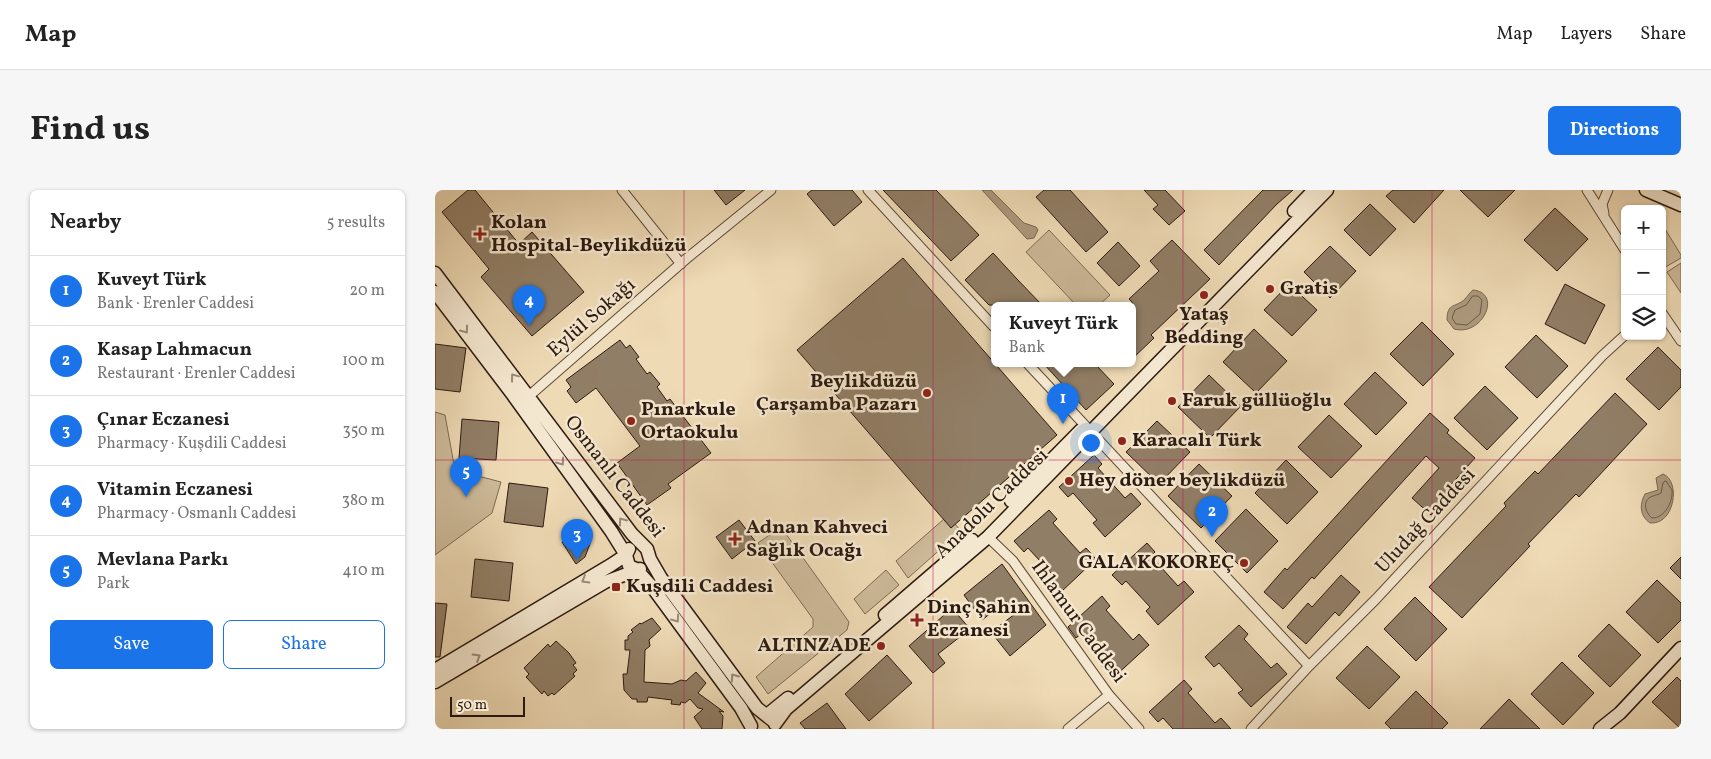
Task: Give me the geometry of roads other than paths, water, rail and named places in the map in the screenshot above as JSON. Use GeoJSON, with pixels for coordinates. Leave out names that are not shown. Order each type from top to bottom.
{"type":"FeatureCollection","features":[{"type":"Feature","properties":{"kind":"main road","name":"Anadolu Caddesi"},"geometry":{"type":"LineString","coordinates":[[750,728],[756,718],[772,723],[867,636],[985,534],[1322,190]]}},
{"type":"Feature","properties":{"kind":"main road"},"geometry":{"type":"LineString","coordinates":[[1646,190],[1681,205]]}},
{"type":"Feature","properties":{"kind":"main road","name":"Osmanlı Caddesi"},"geometry":{"type":"LineString","coordinates":[[435,273],[642,546],[649,552],[650,559],[757,708],[772,723]]}},
{"type":"Feature","properties":{"kind":"main road","name":"Osmanlı Caddesi"},"geometry":{"type":"LineString","coordinates":[[435,292],[507,387],[626,555],[629,566],[637,569],[653,588],[741,708],[750,728]]}},
{"type":"Feature","properties":{"kind":"main road"},"geometry":{"type":"LineString","coordinates":[[435,670],[626,555],[634,546],[642,546]]}},
{"type":"Feature","properties":{"kind":"main road"},"geometry":{"type":"LineString","coordinates":[[435,682],[605,582],[644,568],[650,559]]}},
{"type":"Feature","properties":{"kind":"main road"},"geometry":{"type":"LineString","coordinates":[[1599,729],[1620,714],[1681,648]]}},
{"type":"Feature","properties":{"kind":"street"},"geometry":{"type":"LineString","coordinates":[[622,190],[681,264]]}},
{"type":"Feature","properties":{"kind":"street","name":"Eylül Sokağı"},"geometry":{"type":"LineString","coordinates":[[529,396],[681,264],[771,190]]}},
{"type":"Feature","properties":{"kind":"street"},"geometry":{"type":"LineString","coordinates":[[868,190],[991,324]]}},
{"type":"Feature","properties":{"kind":"street"},"geometry":{"type":"LineString","coordinates":[[1587,190],[1621,243]]}},
{"type":"Feature","properties":{"kind":"street"},"geometry":{"type":"LineString","coordinates":[[1605,216],[1602,204],[1608,190]]}},
{"type":"Feature","properties":{"kind":"street"},"geometry":{"type":"LineString","coordinates":[[1666,319],[1681,341]]}},
{"type":"Feature","properties":{"kind":"street","name":"Uludağ Caddesi"},"geometry":{"type":"LineString","coordinates":[[1251,729],[1309,666],[1377,599],[1602,356],[1621,339]]}},
{"type":"Feature","properties":{"kind":"street"},"geometry":{"type":"LineString","coordinates":[[1031,367],[1309,666]]}},
{"type":"Feature","properties":{"kind":"street","name":"Ihlamur Caddesi"},"geometry":{"type":"LineString","coordinates":[[985,534],[1013,561],[1109,695],[1139,729]]}},
{"type":"Feature","properties":{"kind":"street"},"geometry":{"type":"LineString","coordinates":[[1068,729],[1109,695]]}},
{"type":"Feature","properties":{"kind":"water"},"geometry":{"type":"Polygon","coordinates":[[[982,190],[991,190],[1024,223],[1036,227],[1038,230],[1034,238],[1027,239],[982,190]]]}},
{"type":"Feature","properties":{"kind":"water"},"geometry":{"type":"Polygon","coordinates":[[[1473,290],[1482,293],[1487,298],[1488,306],[1485,314],[1473,327],[1464,330],[1454,329],[1447,320],[1447,314],[1450,308],[1462,302],[1473,290]]]}},
{"type":"Feature","properties":{"kind":"water"},"geometry":{"type":"Polygon","coordinates":[[[1663,474],[1669,478],[1672,485],[1673,502],[1665,517],[1658,522],[1650,523],[1642,514],[1642,502],[1645,494],[1658,490],[1656,478],[1663,474]]]}},
{"type":"Feature","properties":{"kind":"place","name":"Kolan Hospital-Beylikdüzü"},"geometry":{"type":"Point","coordinates":[480,234]}},
{"type":"Feature","properties":{"kind":"place","name":"Gratis"},"geometry":{"type":"Point","coordinates":[1270,289]}},
{"type":"Feature","properties":{"kind":"place","name":"Yataş Bedding"},"geometry":{"type":"Point","coordinates":[1204,295]}},
{"type":"Feature","properties":{"kind":"place","name":"Vitamin Eczanesi"},"geometry":{"type":"Point","coordinates":[529,326]}},
{"type":"Feature","properties":{"kind":"place","name":"Beylikdüzü Çarşamba Pazarı"},"geometry":{"type":"Point","coordinates":[927,393]}},
{"type":"Feature","properties":{"kind":"place","name":"Faruk güllüoğlu"},"geometry":{"type":"Point","coordinates":[1172,401]}},
{"type":"Feature","properties":{"kind":"place","name":"Pınarkule Ortaokulu"},"geometry":{"type":"Point","coordinates":[631,421]}},
{"type":"Feature","properties":{"kind":"place","name":"Kuveyt Türk"},"geometry":{"type":"Point","coordinates":[1063,424]}},
{"type":"Feature","properties":{"kind":"place","name":"Karacalı Türk"},"geometry":{"type":"Point","coordinates":[1122,441]}},
{"type":"Feature","properties":{"kind":"place","name":"Hey döner beylikdüzü"},"geometry":{"type":"Point","coordinates":[1069,481]}},
{"type":"Feature","properties":{"kind":"place","name":"Mevlana Parkı"},"geometry":{"type":"Point","coordinates":[466,497]}},
{"type":"Feature","properties":{"kind":"place","name":"Kasap Lahmacun"},"geometry":{"type":"Point","coordinates":[1212,537]}},
{"type":"Feature","properties":{"kind":"place","name":"Adnan Kahveci Sağlık Ocağı"},"geometry":{"type":"Point","coordinates":[735,539]}},
{"type":"Feature","properties":{"kind":"place","name":"Çınar Eczanesi"},"geometry":{"type":"Point","coordinates":[577,560]}},
{"type":"Feature","properties":{"kind":"place","name":"GALA KOKOREÇ"},"geometry":{"type":"Point","coordinates":[1244,563]}},
{"type":"Feature","properties":{"kind":"place","name":"Kuşdili Caddesi"},"geometry":{"type":"Point","coordinates":[616,587]}},
{"type":"Feature","properties":{"kind":"place","name":"Dinç Şahin Eczanesi"},"geometry":{"type":"Point","coordinates":[917,620]}},
{"type":"Feature","properties":{"kind":"place","name":"ALTINZADE"},"geometry":{"type":"Point","coordinates":[881,646]}}]}
